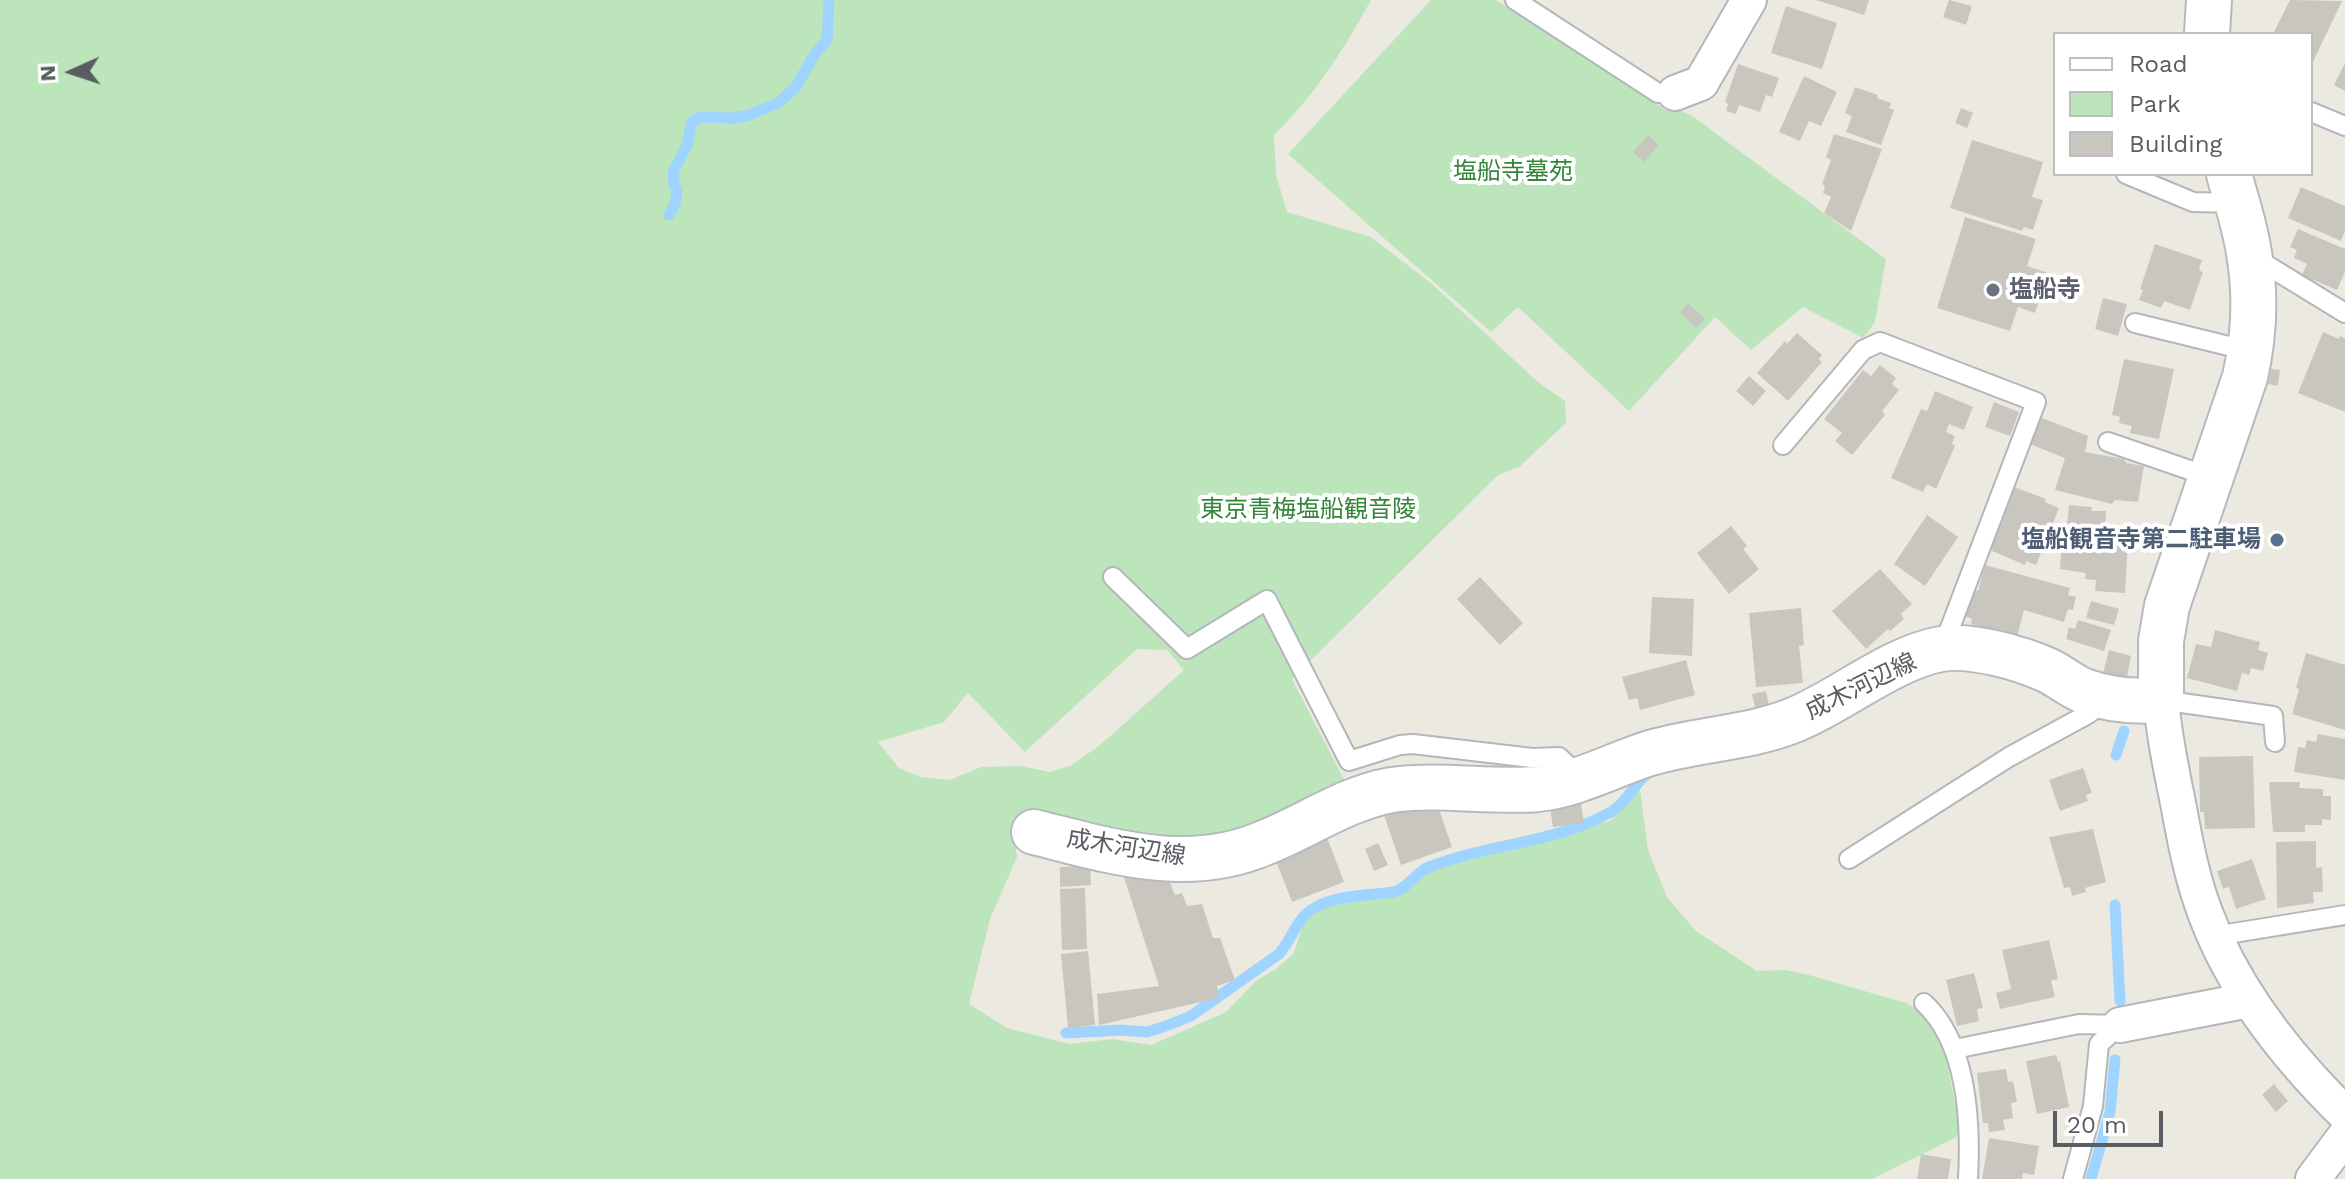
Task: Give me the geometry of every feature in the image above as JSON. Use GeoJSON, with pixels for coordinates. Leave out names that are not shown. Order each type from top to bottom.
{"type":"FeatureCollection","features":[{"type":"Feature","properties":{"kind":"main road"},"geometry":{"type":"LineString","coordinates":[[2207,32],[2209,0]]}},
{"type":"Feature","properties":{"kind":"main road"},"geometry":{"type":"LineString","coordinates":[[2161,700],[2161,641],[2167,606],[2245,377],[2251,351],[2250,255],[2233,188]]}},
{"type":"Feature","properties":{"kind":"main road","name":"成木河辺線"},"geometry":{"type":"LineString","coordinates":[[1034,832],[1176,861],[1216,859],[1243,852],[1364,797],[1419,788],[1511,791],[1543,788],[1649,754],[1750,734],[1795,720],[1901,664],[1942,649],[1965,649],[2013,657],[2049,671],[2080,690],[2108,699],[2161,700]]}},
{"type":"Feature","properties":{"kind":"street"},"geometry":{"type":"LineString","coordinates":[[1675,93],[1701,83],[1749,0]]}},
{"type":"Feature","properties":{"kind":"street"},"geometry":{"type":"LineString","coordinates":[[2161,700],[2164,732],[2189,860],[2215,936],[2249,1000],[2292,1058],[2345,1114]]}},
{"type":"Feature","properties":{"kind":"street"},"geometry":{"type":"LineString","coordinates":[[2120,1025],[2249,1000]]}},
{"type":"Feature","properties":{"kind":"street"},"geometry":{"type":"LineString","coordinates":[[2313,1179],[2345,1136]]}},
{"type":"Feature","properties":{"kind":"lane"},"geometry":{"type":"LineString","coordinates":[[1515,0],[1658,93],[1675,93]]}},
{"type":"Feature","properties":{"kind":"lane"},"geometry":{"type":"LineString","coordinates":[[2313,113],[2345,126]]}},
{"type":"Feature","properties":{"kind":"lane"},"geometry":{"type":"LineString","coordinates":[[2131,176],[2193,202],[2233,188]]}},
{"type":"Feature","properties":{"kind":"lane"},"geometry":{"type":"LineString","coordinates":[[2250,255],[2345,313]]}},
{"type":"Feature","properties":{"kind":"lane"},"geometry":{"type":"LineString","coordinates":[[2135,323],[2251,351]]}},
{"type":"Feature","properties":{"kind":"lane"},"geometry":{"type":"LineString","coordinates":[[1783,445],[1863,350],[1880,342],[2036,402],[1942,649]]}},
{"type":"Feature","properties":{"kind":"lane"},"geometry":{"type":"LineString","coordinates":[[2108,442],[2210,477]]}},
{"type":"Feature","properties":{"kind":"lane"},"geometry":{"type":"LineString","coordinates":[[1113,577],[1187,649],[1267,600],[1349,761],[1413,744],[1532,758],[1559,757],[1581,778]]}},
{"type":"Feature","properties":{"kind":"lane"},"geometry":{"type":"LineString","coordinates":[[1849,859],[2009,757],[2088,714],[2108,699]]}},
{"type":"Feature","properties":{"kind":"lane"},"geometry":{"type":"LineString","coordinates":[[2161,700],[2273,716],[2275,742]]}},
{"type":"Feature","properties":{"kind":"lane"},"geometry":{"type":"LineString","coordinates":[[2215,936],[2345,915]]}},
{"type":"Feature","properties":{"kind":"lane"},"geometry":{"type":"LineString","coordinates":[[1924,1003],[1955,1049],[1970,1131],[1968,1179]]}},
{"type":"Feature","properties":{"kind":"lane"},"geometry":{"type":"LineString","coordinates":[[1955,1049],[2079,1024],[2120,1025]]}},
{"type":"Feature","properties":{"kind":"lane"},"geometry":{"type":"LineString","coordinates":[[2073,1179],[2093,1106],[2099,1044],[2120,1025]]}},
{"type":"Feature","properties":{"kind":"green space","name":"東京青梅塩船観音陵"},"geometry":{"type":"Polygon","coordinates":[[[0,0],[1371,0],[1327,72],[1274,135],[1276,175],[1287,212],[1371,237],[1432,284],[1538,382],[1565,401],[1566,423],[1519,467],[1498,475],[1292,679],[1352,795],[1241,845],[1013,826],[1017,857],[990,919],[969,1004],[1007,1028],[1070,1044],[1112,1039],[1151,1045],[1226,1012],[1257,980],[1294,953],[1304,921],[1319,910],[1349,900],[1402,894],[1428,871],[1610,821],[1640,789],[1648,850],[1667,897],[1696,931],[1757,971],[1785,970],[1809,975],[1906,1003],[1930,1017],[1946,1057],[1961,1135],[1872,1179],[0,1179],[0,0]],[[1137,649],[1025,752],[968,693],[944,722],[878,742],[899,768],[920,777],[950,780],[981,767],[1022,766],[1049,772],[1070,766],[1099,746],[1184,670],[1167,650],[1137,649]]]}},
{"type":"Feature","properties":{"kind":"green space","name":"塩船寺墓苑"},"geometry":{"type":"Polygon","coordinates":[[[1431,0],[1496,0],[1666,110],[1671,105],[1695,118],[1886,259],[1875,322],[1863,338],[1803,307],[1751,350],[1715,317],[1629,411],[1518,307],[1491,332],[1288,154],[1431,0]]]}},
{"type":"Feature","properties":{"kind":"building"},"geometry":{"type":"Polygon","coordinates":[[[1816,0],[1869,0],[1864,15],[1816,0]]]}},
{"type":"Feature","properties":{"kind":"building"},"geometry":{"type":"Polygon","coordinates":[[[1949,0],[1972,6],[1966,25],[1943,17],[1949,0]]]}},
{"type":"Feature","properties":{"kind":"building"},"geometry":{"type":"Polygon","coordinates":[[[2290,0],[2342,1],[2313,62],[2313,32],[2274,32],[2290,0]]]}},
{"type":"Feature","properties":{"kind":"building"},"geometry":{"type":"Polygon","coordinates":[[[1786,6],[1837,23],[1822,69],[1771,53],[1786,6]]]}},
{"type":"Feature","properties":{"kind":"building"},"geometry":{"type":"Polygon","coordinates":[[[2345,63],[2345,91],[2334,85],[2345,63]]]}},
{"type":"Feature","properties":{"kind":"building"},"geometry":{"type":"Polygon","coordinates":[[[1738,64],[1779,78],[1772,97],[1766,95],[1760,112],[1739,105],[1736,114],[1726,111],[1728,104],[1725,102],[1738,64]]]}},
{"type":"Feature","properties":{"kind":"building"},"geometry":{"type":"Polygon","coordinates":[[[1804,76],[1837,92],[1821,126],[1809,121],[1800,141],[1779,132],[1804,76]]]}},
{"type":"Feature","properties":{"kind":"building"},"geometry":{"type":"Polygon","coordinates":[[[1855,87],[1891,103],[1889,108],[1894,110],[1881,145],[1846,132],[1852,116],[1845,113],[1855,87]]]}},
{"type":"Feature","properties":{"kind":"building"},"geometry":{"type":"Polygon","coordinates":[[[1961,108],[1973,113],[1967,128],[1955,123],[1961,108]]]}},
{"type":"Feature","properties":{"kind":"building"},"geometry":{"type":"Polygon","coordinates":[[[1834,134],[1882,149],[1851,231],[1824,213],[1831,197],[1823,193],[1825,186],[1822,184],[1831,160],[1826,157],[1834,134]]]}},
{"type":"Feature","properties":{"kind":"building"},"geometry":{"type":"Polygon","coordinates":[[[1648,135],[1659,145],[1644,162],[1633,152],[1648,135]]]}},
{"type":"Feature","properties":{"kind":"building"},"geometry":{"type":"Polygon","coordinates":[[[1972,140],[2043,162],[2032,197],[2043,200],[2033,230],[2024,227],[2022,231],[1950,208],[1972,140]]]}},
{"type":"Feature","properties":{"kind":"building"},"geometry":{"type":"Polygon","coordinates":[[[2301,187],[2345,206],[2345,231],[2341,241],[2288,218],[2301,187]]]}},
{"type":"Feature","properties":{"kind":"building","name":"塩船寺"},"geometry":{"type":"Polygon","coordinates":[[[1965,217],[2036,239],[2027,266],[2048,273],[2035,313],[2018,307],[2010,331],[1937,308],[1965,217]]]}},
{"type":"Feature","properties":{"kind":"building"},"geometry":{"type":"Polygon","coordinates":[[[2298,229],[2345,249],[2345,272],[2337,290],[2302,275],[2307,264],[2294,258],[2297,250],[2290,247],[2298,229]]]}},
{"type":"Feature","properties":{"kind":"building"},"geometry":{"type":"Polygon","coordinates":[[[2155,244],[2202,260],[2199,270],[2203,272],[2190,310],[2164,301],[2161,308],[2139,300],[2155,244]]]}},
{"type":"Feature","properties":{"kind":"building"},"geometry":{"type":"Polygon","coordinates":[[[2103,298],[2127,304],[2118,336],[2095,329],[2103,298]]]}},
{"type":"Feature","properties":{"kind":"building"},"geometry":{"type":"Polygon","coordinates":[[[1688,303],[1705,319],[1696,328],[1680,312],[1688,303]]]}},
{"type":"Feature","properties":{"kind":"building"},"geometry":{"type":"Polygon","coordinates":[[[2323,332],[2339,339],[2340,336],[2345,338],[2345,412],[2298,393],[2323,332]]]}},
{"type":"Feature","properties":{"kind":"building"},"geometry":{"type":"Polygon","coordinates":[[[1797,333],[1822,355],[1819,359],[1822,362],[1788,401],[1757,373],[1785,341],[1787,344],[1797,333]]]}},
{"type":"Feature","properties":{"kind":"building"},"geometry":{"type":"Polygon","coordinates":[[[2124,359],[2174,369],[2159,439],[2130,433],[2132,426],[2119,423],[2120,417],[2112,415],[2124,359]]]}},
{"type":"Feature","properties":{"kind":"building"},"geometry":{"type":"Polygon","coordinates":[[[1880,365],[1896,378],[1892,384],[1899,390],[1882,411],[1885,415],[1852,455],[1835,441],[1842,433],[1824,419],[1863,370],[1871,376],[1880,365]]]}},
{"type":"Feature","properties":{"kind":"building"},"geometry":{"type":"Polygon","coordinates":[[[2271,369],[2280,370],[2278,386],[2268,384],[2271,369]]]}},
{"type":"Feature","properties":{"kind":"building"},"geometry":{"type":"Polygon","coordinates":[[[1749,376],[1766,391],[1753,406],[1736,391],[1749,376]]]}},
{"type":"Feature","properties":{"kind":"building"},"geometry":{"type":"Polygon","coordinates":[[[1935,391],[1973,407],[1964,430],[1949,424],[1946,432],[1955,436],[1952,444],[1955,446],[1936,489],[1927,484],[1923,492],[1891,478],[1921,409],[1927,411],[1935,391]]]}},
{"type":"Feature","properties":{"kind":"building"},"geometry":{"type":"Polygon","coordinates":[[[1994,402],[2019,412],[2010,436],[1985,427],[1994,402]]]}},
{"type":"Feature","properties":{"kind":"building"},"geometry":{"type":"Polygon","coordinates":[[[2042,418],[2088,436],[2085,452],[2144,466],[2138,502],[2115,500],[2112,504],[2055,490],[2065,458],[2030,444],[2042,418]]]}},
{"type":"Feature","properties":{"kind":"building"},"geometry":{"type":"Polygon","coordinates":[[[2014,487],[2046,499],[2045,502],[2059,508],[2050,531],[2045,529],[2039,543],[2044,545],[2036,565],[2026,561],[2025,565],[1990,550],[2014,487]]]}},
{"type":"Feature","properties":{"kind":"building"},"geometry":{"type":"Polygon","coordinates":[[[2069,505],[2092,507],[2091,511],[2106,511],[2104,539],[2128,541],[2125,593],[2095,591],[2096,580],[2085,579],[2086,573],[2060,569],[2063,526],[2067,526],[2069,505]]]}},
{"type":"Feature","properties":{"kind":"building"},"geometry":{"type":"Polygon","coordinates":[[[1927,515],[1958,537],[1925,586],[1894,564],[1927,515]]]}},
{"type":"Feature","properties":{"kind":"building"},"geometry":{"type":"Polygon","coordinates":[[[1731,526],[1747,546],[1743,549],[1759,569],[1729,594],[1697,553],[1731,526]]]}},
{"type":"Feature","properties":{"kind":"building"},"geometry":{"type":"Polygon","coordinates":[[[1985,565],[2070,588],[2068,595],[2076,597],[2073,610],[2068,609],[2064,622],[2024,610],[2017,637],[1971,624],[1972,619],[1965,616],[1973,591],[1978,591],[1985,565]]]}},
{"type":"Feature","properties":{"kind":"building"},"geometry":{"type":"Polygon","coordinates":[[[1880,569],[1912,604],[1901,614],[1904,619],[1866,649],[1832,611],[1880,569]]]}},
{"type":"Feature","properties":{"kind":"building"},"geometry":{"type":"Polygon","coordinates":[[[1480,577],[1523,623],[1500,645],[1457,599],[1480,577]]]}},
{"type":"Feature","properties":{"kind":"building"},"geometry":{"type":"Polygon","coordinates":[[[1652,597],[1694,599],[1692,656],[1649,653],[1652,597]]]}},
{"type":"Feature","properties":{"kind":"building"},"geometry":{"type":"Polygon","coordinates":[[[2091,601],[2119,609],[2114,625],[2086,618],[2091,601]]]}},
{"type":"Feature","properties":{"kind":"building"},"geometry":{"type":"Polygon","coordinates":[[[1801,608],[1804,645],[1799,646],[1803,683],[1756,687],[1749,613],[1801,608]]]}},
{"type":"Feature","properties":{"kind":"building"},"geometry":{"type":"Polygon","coordinates":[[[2078,620],[2111,630],[2104,651],[2066,639],[2069,627],[2075,629],[2078,620]]]}},
{"type":"Feature","properties":{"kind":"building"},"geometry":{"type":"Polygon","coordinates":[[[2215,630],[2260,642],[2258,650],[2268,653],[2263,671],[2251,668],[2249,675],[2242,673],[2237,691],[2187,678],[2196,644],[2211,647],[2215,630]]]}},
{"type":"Feature","properties":{"kind":"building"},"geometry":{"type":"Polygon","coordinates":[[[2109,650],[2131,656],[2126,682],[2102,677],[2109,650]]]}},
{"type":"Feature","properties":{"kind":"building"},"geometry":{"type":"Polygon","coordinates":[[[2306,653],[2345,665],[2345,730],[2292,714],[2306,653]]]}},
{"type":"Feature","properties":{"kind":"building"},"geometry":{"type":"Polygon","coordinates":[[[1686,660],[1695,695],[1640,710],[1637,698],[1629,700],[1622,677],[1686,660]]]}},
{"type":"Feature","properties":{"kind":"building"},"geometry":{"type":"Polygon","coordinates":[[[1766,691],[1771,714],[1758,718],[1752,694],[1766,691]]]}},
{"type":"Feature","properties":{"kind":"building"},"geometry":{"type":"Polygon","coordinates":[[[2318,734],[2345,739],[2345,780],[2294,772],[2298,747],[2305,748],[2307,740],[2316,742],[2318,734]]]}},
{"type":"Feature","properties":{"kind":"building"},"geometry":{"type":"Polygon","coordinates":[[[2253,756],[2255,828],[2205,829],[2204,812],[2200,812],[2199,757],[2253,756]]]}},
{"type":"Feature","properties":{"kind":"building"},"geometry":{"type":"Polygon","coordinates":[[[2083,768],[2092,793],[2086,795],[2088,801],[2060,811],[2049,780],[2083,768]]]}},
{"type":"Feature","properties":{"kind":"building"},"geometry":{"type":"Polygon","coordinates":[[[2269,782],[2300,782],[2299,788],[2323,789],[2323,796],[2331,796],[2331,820],[2322,819],[2322,825],[2305,825],[2305,832],[2273,832],[2269,782]]]}},
{"type":"Feature","properties":{"kind":"building"},"geometry":{"type":"Polygon","coordinates":[[[1580,797],[1584,823],[1553,827],[1549,801],[1580,797]]]}},
{"type":"Feature","properties":{"kind":"building"},"geometry":{"type":"Polygon","coordinates":[[[1435,798],[1452,847],[1401,865],[1384,815],[1435,798]]]}},
{"type":"Feature","properties":{"kind":"building"},"geometry":{"type":"Polygon","coordinates":[[[2093,829],[2106,882],[2085,888],[2086,892],[2072,896],[2070,887],[2064,888],[2049,837],[2093,829]]]}},
{"type":"Feature","properties":{"kind":"building"},"geometry":{"type":"Polygon","coordinates":[[[1326,835],[1344,882],[1292,902],[1274,856],[1326,835]]]}},
{"type":"Feature","properties":{"kind":"building"},"geometry":{"type":"Polygon","coordinates":[[[2316,841],[2316,868],[2322,867],[2323,892],[2313,892],[2314,903],[2277,908],[2276,842],[2316,841]]]}},
{"type":"Feature","properties":{"kind":"building"},"geometry":{"type":"Polygon","coordinates":[[[1378,843],[1388,865],[1374,871],[1365,849],[1378,843]]]}},
{"type":"Feature","properties":{"kind":"building"},"geometry":{"type":"Polygon","coordinates":[[[2252,859],[2266,899],[2236,909],[2229,887],[2223,889],[2217,871],[2252,859]]]}},
{"type":"Feature","properties":{"kind":"building"},"geometry":{"type":"Polygon","coordinates":[[[1090,866],[1091,885],[1060,887],[1060,867],[1090,866]]]}},
{"type":"Feature","properties":{"kind":"building"},"geometry":{"type":"Polygon","coordinates":[[[1123,874],[1168,878],[1175,895],[1182,893],[1187,906],[1202,904],[1213,938],[1220,938],[1235,980],[1217,986],[1219,998],[1099,1025],[1097,994],[1159,986],[1123,874]]]}},
{"type":"Feature","properties":{"kind":"building"},"geometry":{"type":"Polygon","coordinates":[[[1085,888],[1087,949],[1062,950],[1060,889],[1085,888]]]}},
{"type":"Feature","properties":{"kind":"building"},"geometry":{"type":"Polygon","coordinates":[[[2049,940],[2058,979],[2051,981],[2055,997],[2000,1009],[1996,993],[2011,989],[2002,950],[2049,940]]]}},
{"type":"Feature","properties":{"kind":"building"},"geometry":{"type":"Polygon","coordinates":[[[1088,951],[1095,1025],[1068,1028],[1061,954],[1088,951]]]}},
{"type":"Feature","properties":{"kind":"building"},"geometry":{"type":"Polygon","coordinates":[[[1974,973],[1983,1008],[1977,1009],[1979,1021],[1957,1026],[1946,980],[1974,973]]]}},
{"type":"Feature","properties":{"kind":"building"},"geometry":{"type":"Polygon","coordinates":[[[2056,1055],[2060,1061],[2069,1107],[2037,1114],[2026,1061],[2056,1055]]]}},
{"type":"Feature","properties":{"kind":"building"},"geometry":{"type":"Polygon","coordinates":[[[2006,1069],[2008,1082],[2013,1081],[2017,1102],[2011,1103],[2013,1118],[2003,1120],[2005,1130],[1989,1132],[1988,1123],[1983,1123],[1977,1073],[2006,1069]]]}},
{"type":"Feature","properties":{"kind":"building"},"geometry":{"type":"Polygon","coordinates":[[[2274,1084],[2288,1101],[2276,1112],[2262,1095],[2274,1084]]]}},
{"type":"Feature","properties":{"kind":"building"},"geometry":{"type":"Polygon","coordinates":[[[1989,1138],[2039,1146],[2034,1175],[2023,1173],[2022,1179],[1982,1179],[1989,1138]]]}},
{"type":"Feature","properties":{"kind":"building"},"geometry":{"type":"Polygon","coordinates":[[[1921,1154],[1951,1159],[1948,1179],[1917,1179],[1921,1154]]]}},
{"type":"Feature","properties":{"kind":"waterway"},"geometry":{"type":"LineString","coordinates":[[669,215],[677,191],[673,180],[674,170],[687,145],[692,122],[700,117],[749,115],[778,103],[796,87],[814,55],[827,40],[829,0]]}},
{"type":"Feature","properties":{"kind":"waterway"},"geometry":{"type":"LineString","coordinates":[[2116,755],[2124,731]]}},
{"type":"Feature","properties":{"kind":"waterway"},"geometry":{"type":"LineString","coordinates":[[1066,1033],[1147,1032],[1191,1016],[1279,954],[1301,919],[1320,905],[1341,898],[1394,892],[1429,867],[1451,859],[1545,837],[1590,822],[1617,808],[1649,772]]}},
{"type":"Feature","properties":{"kind":"waterway"},"geometry":{"type":"LineString","coordinates":[[2115,905],[2120,1001]]}},
{"type":"Feature","properties":{"kind":"waterway"},"geometry":{"type":"LineString","coordinates":[[2091,1179],[2110,1112],[2115,1060]]}},
{"type":"Feature","properties":{"kind":"place","name":"塩船寺"},"geometry":{"type":"Point","coordinates":[1993,290]}},
{"type":"Feature","properties":{"kind":"place","name":"塩船観音寺第二駐車場"},"geometry":{"type":"Point","coordinates":[2277,540]}}]}
